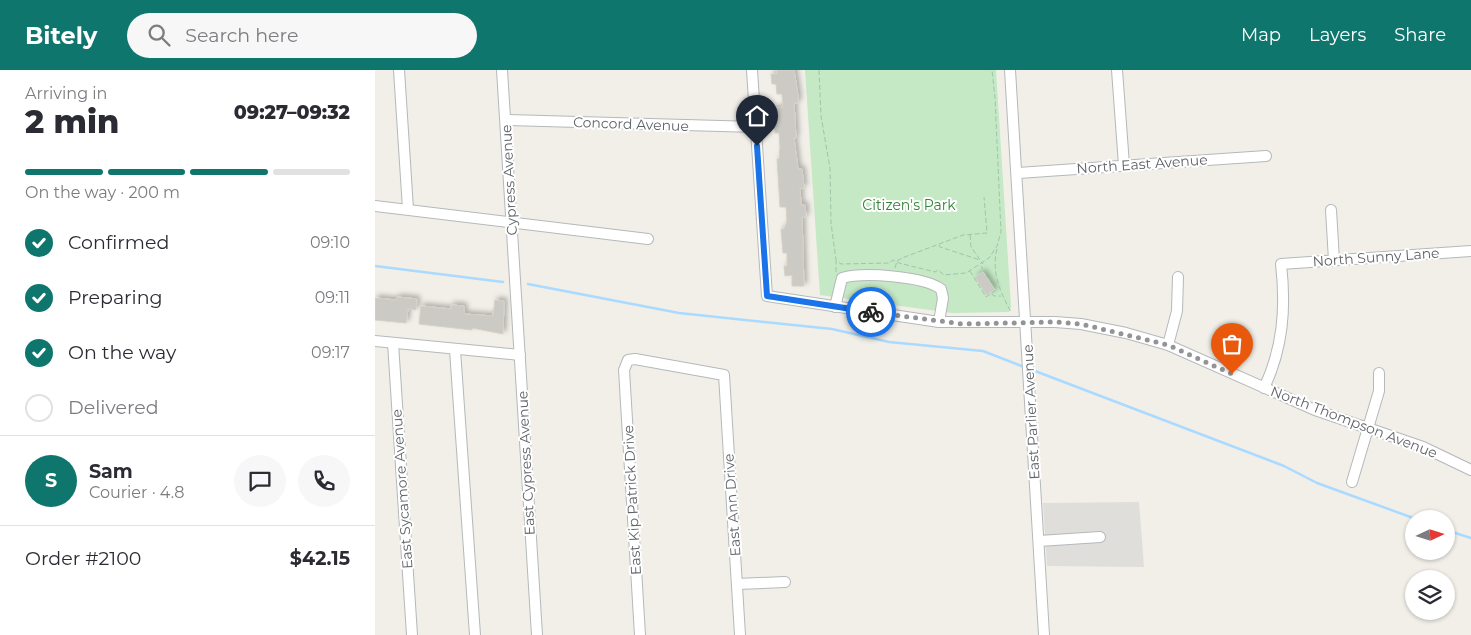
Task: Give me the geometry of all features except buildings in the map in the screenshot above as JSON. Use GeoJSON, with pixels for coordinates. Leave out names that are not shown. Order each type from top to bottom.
{"type":"FeatureCollection","features":[{"type":"Feature","properties":{"kind":"street"},"geometry":{"type":"LineString","coordinates":[[399,70],[408,209]]}},
{"type":"Feature","properties":{"kind":"street","name":"Cypress Avenue"},"geometry":{"type":"LineString","coordinates":[[502,70],[516,290]]}},
{"type":"Feature","properties":{"kind":"street"},"geometry":{"type":"LineString","coordinates":[[752,70],[756,128]]}},
{"type":"Feature","properties":{"kind":"street","name":"East Parlier Avenue"},"geometry":{"type":"LineString","coordinates":[[1011,70],[1044,635]]}},
{"type":"Feature","properties":{"kind":"street"},"geometry":{"type":"LineString","coordinates":[[1117,70],[1124,165]]}},
{"type":"Feature","properties":{"kind":"street","name":"Concord Avenue"},"geometry":{"type":"LineString","coordinates":[[506,120],[756,128]]}},
{"type":"Feature","properties":{"kind":"street","name":"North Thompson Avenue"},"geometry":{"type":"LineString","coordinates":[[756,128],[767,296],[939,322],[1081,324],[1168,345],[1315,410],[1423,446],[1471,470]]}},
{"type":"Feature","properties":{"kind":"street","name":"North East Avenue"},"geometry":{"type":"LineString","coordinates":[[1017,173],[1266,156]]}},
{"type":"Feature","properties":{"kind":"street"},"geometry":{"type":"LineString","coordinates":[[375,206],[648,239]]}},
{"type":"Feature","properties":{"kind":"street"},"geometry":{"type":"LineString","coordinates":[[1331,210],[1334,260]]}},
{"type":"Feature","properties":{"kind":"street","name":"North Sunny Lane"},"geometry":{"type":"LineString","coordinates":[[1264,388],[1276,359],[1283,326],[1284,294],[1281,264],[1471,250]]}},
{"type":"Feature","properties":{"kind":"street"},"geometry":{"type":"LineString","coordinates":[[835,307],[842,278],[868,276],[908,279],[941,289],[943,298],[939,322]]}},
{"type":"Feature","properties":{"kind":"street"},"geometry":{"type":"LineString","coordinates":[[1168,345],[1177,311],[1178,277]]}},
{"type":"Feature","properties":{"kind":"street","name":"East Cypress Avenue"},"geometry":{"type":"LineString","coordinates":[[516,290],[537,635]]}},
{"type":"Feature","properties":{"kind":"street"},"geometry":{"type":"LineString","coordinates":[[375,341],[520,355]]}},
{"type":"Feature","properties":{"kind":"street","name":"East Sycamore Avenue"},"geometry":{"type":"LineString","coordinates":[[393,343],[412,635]]}},
{"type":"Feature","properties":{"kind":"street"},"geometry":{"type":"LineString","coordinates":[[455,350],[475,635]]}},
{"type":"Feature","properties":{"kind":"street","name":"East Kip Patrick Drive"},"geometry":{"type":"LineString","coordinates":[[640,635],[625,364],[628,360],[635,359],[724,375]]}},
{"type":"Feature","properties":{"kind":"street"},"geometry":{"type":"LineString","coordinates":[[1352,482],[1379,391],[1379,373]]}},
{"type":"Feature","properties":{"kind":"street","name":"East Ann Drive"},"geometry":{"type":"LineString","coordinates":[[724,375],[740,635]]}},
{"type":"Feature","properties":{"kind":"street"},"geometry":{"type":"LineString","coordinates":[[1039,541],[1100,537]]}},
{"type":"Feature","properties":{"kind":"street"},"geometry":{"type":"LineString","coordinates":[[737,584],[785,582]]}},
{"type":"Feature","properties":{"kind":"path"},"geometry":{"type":"LineString","coordinates":[[819,70],[821,116],[830,176],[831,232],[836,260],[841,264]]}},
{"type":"Feature","properties":{"kind":"path"},"geometry":{"type":"LineString","coordinates":[[992,70],[1002,218],[995,265],[1003,296],[1011,312]]}},
{"type":"Feature","properties":{"kind":"path"},"geometry":{"type":"LineString","coordinates":[[896,262],[938,244],[970,234],[987,233],[983,197]]}},
{"type":"Feature","properties":{"kind":"path"},"geometry":{"type":"LineString","coordinates":[[970,234],[971,247],[996,290],[986,296],[970,271]]}},
{"type":"Feature","properties":{"kind":"path"},"geometry":{"type":"LineString","coordinates":[[938,244],[940,247],[980,260]]}},
{"type":"Feature","properties":{"kind":"path"},"geometry":{"type":"LineString","coordinates":[[836,268],[841,264],[896,262],[935,272],[943,272],[945,275],[970,271],[982,265],[997,246]]}},
{"type":"Feature","properties":{"kind":"path"},"geometry":{"type":"LineString","coordinates":[[991,293],[994,296],[1003,296]]}},
{"type":"Feature","properties":{"kind":"shaded area"},"geometry":{"type":"Polygon","coordinates":[[[1139,502],[1144,567],[1047,566],[1043,503],[1139,502]]]}},
{"type":"Feature","properties":{"kind":"green space","name":"Citizen's Park"},"geometry":{"type":"Polygon","coordinates":[[[805,70],[996,70],[1011,307],[1009,312],[952,313],[820,295],[805,70]]]}},
{"type":"Feature","properties":{"kind":"waterway"},"geometry":{"type":"LineString","coordinates":[[375,266],[503,282]]}},
{"type":"Feature","properties":{"kind":"waterway"},"geometry":{"type":"LineString","coordinates":[[528,284],[679,313],[832,329],[889,342],[983,351],[1024,367]]}},
{"type":"Feature","properties":{"kind":"waterway"},"geometry":{"type":"LineString","coordinates":[[1035,371],[1284,466],[1317,483],[1405,515]]}},
{"type":"Feature","properties":{"kind":"waterway"},"geometry":{"type":"LineString","coordinates":[[1455,533],[1471,538]]}},
{"type":"Feature","properties":{"kind":"way so far"},"geometry":{"type":"LineString","coordinates":[[871,312],[963,324],[1055,322],[1081,324],[1126,333],[1168,345],[1232,374]]}},
{"type":"Feature","properties":{"kind":"route"},"geometry":{"type":"LineString","coordinates":[[757,146],[767,296],[871,312]]}}]}
